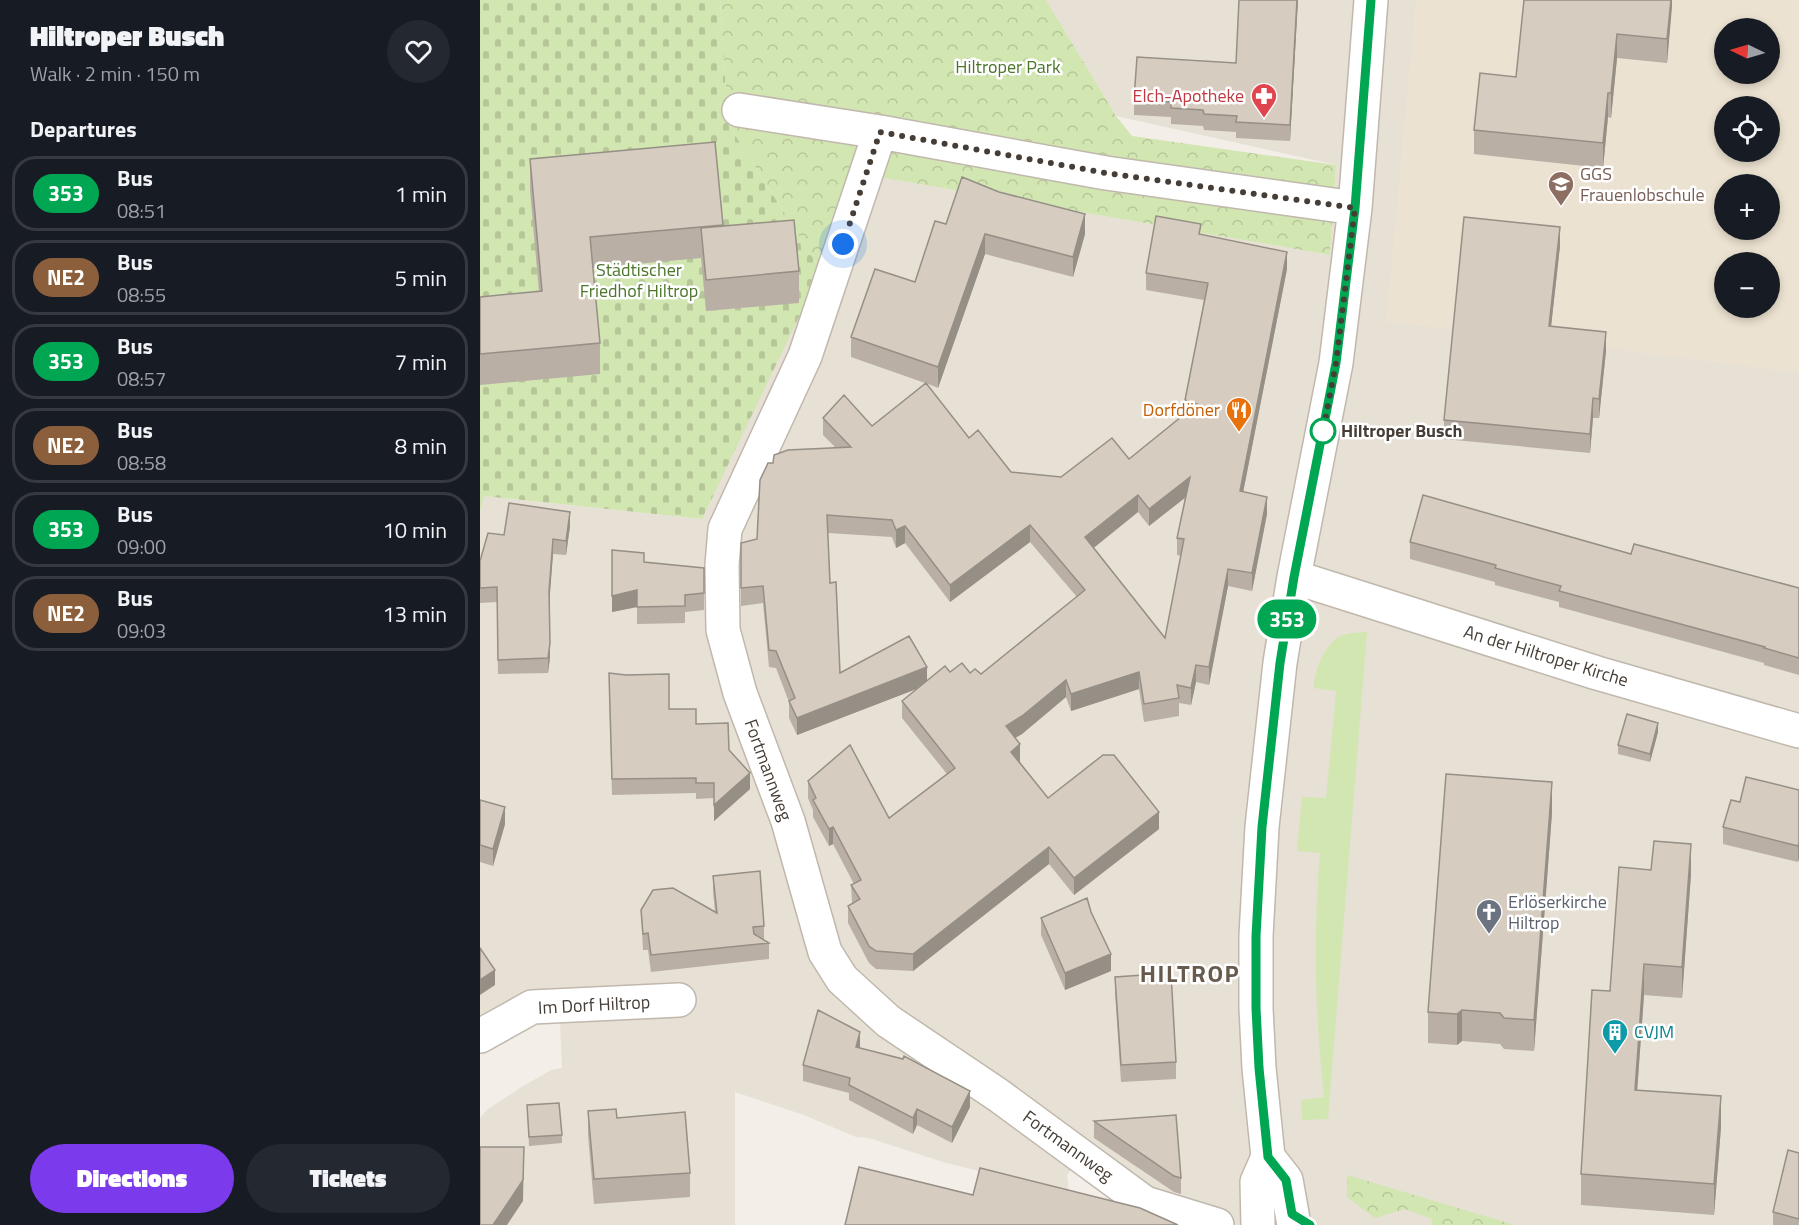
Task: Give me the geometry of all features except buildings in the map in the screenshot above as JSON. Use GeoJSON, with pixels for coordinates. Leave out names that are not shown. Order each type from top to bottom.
{"type":"FeatureCollection","features":[{"type":"Feature","properties":{"kind":"street"},"geometry":{"type":"LineString","coordinates":[[1268,1157],[1286,1180],[1299,1222],[1252,1224],[1257,1182],[1268,1157],[1259,1068],[1256,1008],[1256,936],[1262,827],[1280,663],[1294,577],[1336,363],[1355,208],[1371,0]]}},
{"type":"Feature","properties":{"kind":"street"},"geometry":{"type":"LineString","coordinates":[[739,110],[880,132],[1106,173],[1355,208]]}},
{"type":"Feature","properties":{"kind":"street","name":"Fortmannweg"},"geometry":{"type":"LineString","coordinates":[[880,132],[805,356],[725,529],[722,565],[723,630],[740,693],[788,821],[825,952],[842,979],[888,1021],[998,1095],[1145,1203],[1217,1225]]}},
{"type":"Feature","properties":{"kind":"street","name":"An der Hiltroper Kirche"},"geometry":{"type":"LineString","coordinates":[[1294,577],[1597,674],[1799,731]]}},
{"type":"Feature","properties":{"kind":"street","name":"Im Dorf Hiltrop"},"geometry":{"type":"LineString","coordinates":[[480,1036],[532,1007],[680,1000]]}},
{"type":"Feature","properties":{"kind":"shaded area"},"geometry":{"type":"Polygon","coordinates":[[[1046,0],[1799,0],[1799,1225],[1206,1225],[1073,1167],[1067,1175],[1069,1193],[946,1163],[869,1138],[856,1137],[804,1115],[735,1092],[735,1225],[480,1225],[480,1118],[488,1109],[520,1088],[551,1070],[562,1068],[559,997],[480,1023],[480,512],[483,496],[702,519],[856,173],[1330,255],[1336,165],[1116,116],[1046,0]]]}},
{"type":"Feature","properties":{"kind":"shaded area","name":"GGS Frauenlobschule"},"geometry":{"type":"Polygon","coordinates":[[[1416,0],[1799,0],[1799,373],[1386,322],[1416,0]]]}},
{"type":"Feature","properties":{"kind":"green space","name":"Städtischer Friedhof Hiltrop"},"geometry":{"type":"Polygon","coordinates":[[[480,0],[720,0],[728,124],[821,271],[702,519],[484,496],[480,512],[480,0]]]}},
{"type":"Feature","properties":{"kind":"green space","name":"Hiltroper Park"},"geometry":{"type":"Polygon","coordinates":[[[720,0],[1046,0],[1116,116],[1132,136],[1336,165],[1330,255],[856,173],[821,271],[728,124],[720,0]]]}},
{"type":"Feature","properties":{"kind":"green space"},"geometry":{"type":"Polygon","coordinates":[[[1367,632],[1328,1119],[1302,1120],[1301,1100],[1324,1097],[1316,975],[1316,914],[1320,853],[1297,851],[1302,797],[1326,798],[1336,691],[1314,688],[1314,681],[1320,660],[1333,641],[1345,634],[1367,632]]]}},
{"type":"Feature","properties":{"kind":"green space"},"geometry":{"type":"Polygon","coordinates":[[[1347,1175],[1515,1225],[1432,1225],[1432,1219],[1405,1209],[1375,1218],[1347,1197],[1347,1175]]]}},
{"type":"Feature","properties":{"kind":"bus line","name":"353"},"geometry":{"type":"LineString","coordinates":[[1310,1225],[1292,1214],[1286,1180],[1268,1157],[1259,1068],[1256,936],[1262,827],[1280,663],[1294,577],[1336,363],[1355,208],[1371,0]]}},
{"type":"Feature","properties":{"kind":"place","name":"Elch-Apotheke"},"geometry":{"type":"Point","coordinates":[1264,119]}},
{"type":"Feature","properties":{"kind":"place","name":"GGS Frauenlobschule"},"geometry":{"type":"Point","coordinates":[1561,207]}},
{"type":"Feature","properties":{"kind":"place","name":"Hiltroper Busch"},"geometry":{"type":"Point","coordinates":[1323,431]}},
{"type":"Feature","properties":{"kind":"place","name":"Dorfdöner"},"geometry":{"type":"Point","coordinates":[1239,433]}},
{"type":"Feature","properties":{"kind":"place","name":"Erlöserkirche Hiltrop"},"geometry":{"type":"Point","coordinates":[1489,935]}},
{"type":"Feature","properties":{"kind":"place","name":"CVJM"},"geometry":{"type":"Point","coordinates":[1615,1055]}},
{"type":"Feature","properties":{"kind":"district","name":"HILTROP"},"geometry":{"type":"Point","coordinates":[1190,974]}},
{"type":"Feature","properties":{"kind":"route"},"geometry":{"type":"LineString","coordinates":[[843,244],[880,132],[1106,173],[1355,208],[1336,363],[1323,431]]}}]}
